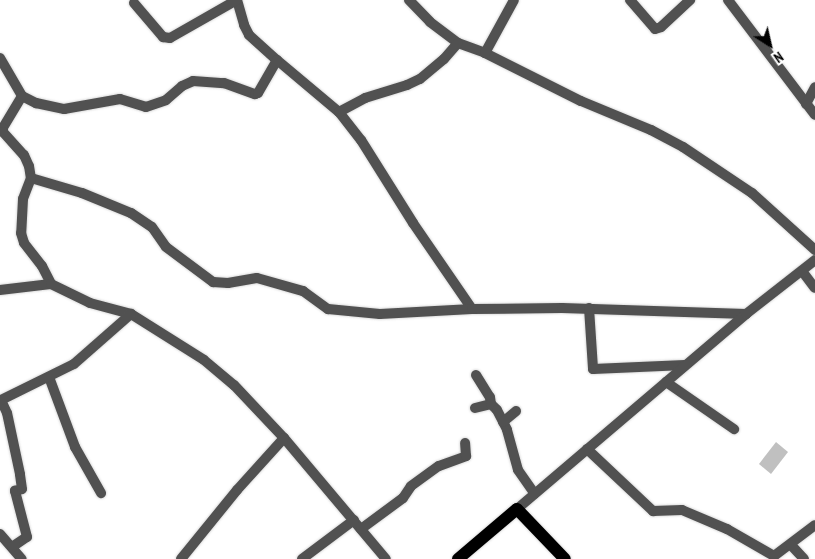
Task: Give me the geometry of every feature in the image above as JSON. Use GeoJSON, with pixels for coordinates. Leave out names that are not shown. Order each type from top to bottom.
{"type":"FeatureCollection","features":[{"type":"Feature","properties":{"kind":"main road"},"geometry":{"type":"LineString","coordinates":[[458,559],[517,509],[565,559]]}},
{"type":"Feature","properties":{"kind":"street"},"geometry":{"type":"LineString","coordinates":[[134,3],[163,37],[170,38],[237,0],[249,35],[340,112],[361,140],[413,223],[472,309]]}},
{"type":"Feature","properties":{"kind":"street"},"geometry":{"type":"LineString","coordinates":[[409,0],[430,22],[458,43],[485,53],[581,101],[652,130],[683,146],[752,193],[815,250]]}},
{"type":"Feature","properties":{"kind":"street"},"geometry":{"type":"LineString","coordinates":[[485,53],[514,0]]}},
{"type":"Feature","properties":{"kind":"street"},"geometry":{"type":"LineString","coordinates":[[630,0],[655,29],[661,27],[690,0]]}},
{"type":"Feature","properties":{"kind":"street"},"geometry":{"type":"LineString","coordinates":[[728,0],[815,115]]}},
{"type":"Feature","properties":{"kind":"street"},"geometry":{"type":"LineString","coordinates":[[340,112],[365,98],[420,79],[444,59],[458,43]]}},
{"type":"Feature","properties":{"kind":"street"},"geometry":{"type":"LineString","coordinates":[[0,58],[22,96],[36,103],[64,109],[120,99],[146,107],[166,100],[182,86],[193,81],[224,83],[255,94],[258,93],[277,60]]}},
{"type":"Feature","properties":{"kind":"street"},"geometry":{"type":"LineString","coordinates":[[806,104],[815,87]]}},
{"type":"Feature","properties":{"kind":"street"},"geometry":{"type":"LineString","coordinates":[[22,96],[3,130],[24,155],[30,166],[31,178],[23,199],[21,233],[24,243],[42,266],[51,284]]}},
{"type":"Feature","properties":{"kind":"street"},"geometry":{"type":"LineString","coordinates":[[31,178],[82,192],[131,213],[152,228],[166,247],[213,282],[228,283],[258,278],[303,291],[322,307],[342,311],[389,314],[472,309],[589,308],[746,314]]}},
{"type":"Feature","properties":{"kind":"street"},"geometry":{"type":"LineString","coordinates":[[517,509],[746,314],[815,260]]}},
{"type":"Feature","properties":{"kind":"street"},"geometry":{"type":"LineString","coordinates":[[802,271],[815,288]]}},
{"type":"Feature","properties":{"kind":"street"},"geometry":{"type":"LineString","coordinates":[[0,290],[51,284],[90,303],[131,314],[204,360],[234,385],[284,438],[386,559]]}},
{"type":"Feature","properties":{"kind":"street"},"geometry":{"type":"LineString","coordinates":[[589,308],[591,366],[593,369],[685,365]]}},
{"type":"Feature","properties":{"kind":"street"},"geometry":{"type":"LineString","coordinates":[[12,547],[27,537],[15,491],[22,489],[20,474],[8,428],[7,413],[1,400],[74,364],[131,314]]}},
{"type":"Feature","properties":{"kind":"street"},"geometry":{"type":"LineString","coordinates":[[476,375],[503,422],[518,470],[535,494]]}},
{"type":"Feature","properties":{"kind":"street"},"geometry":{"type":"LineString","coordinates":[[49,377],[75,447],[101,493]]}},
{"type":"Feature","properties":{"kind":"street"},"geometry":{"type":"LineString","coordinates":[[666,382],[734,429]]}},
{"type":"Feature","properties":{"kind":"street"},"geometry":{"type":"LineString","coordinates":[[475,408],[491,404]]}},
{"type":"Feature","properties":{"kind":"street"},"geometry":{"type":"LineString","coordinates":[[503,422],[516,411]]}},
{"type":"Feature","properties":{"kind":"street"},"geometry":{"type":"LineString","coordinates":[[181,559],[237,490],[284,438]]}},
{"type":"Feature","properties":{"kind":"street"},"geometry":{"type":"LineString","coordinates":[[361,529],[403,498],[411,486],[439,466],[466,456],[465,443]]}},
{"type":"Feature","properties":{"kind":"street"},"geometry":{"type":"LineString","coordinates":[[587,449],[653,511],[682,510],[727,530],[774,556],[815,525]]}},
{"type":"Feature","properties":{"kind":"street"},"geometry":{"type":"LineString","coordinates":[[302,559],[354,520]]}},
{"type":"Feature","properties":{"kind":"street"},"geometry":{"type":"LineString","coordinates":[[0,534],[22,559]]}},
{"type":"Feature","properties":{"kind":"street"},"geometry":{"type":"LineString","coordinates":[[791,545],[804,559]]}},
{"type":"Feature","properties":{"kind":"building"},"geometry":{"type":"Polygon","coordinates":[[[776,442],[788,452],[771,474],[759,464],[776,442]]]}}]}
